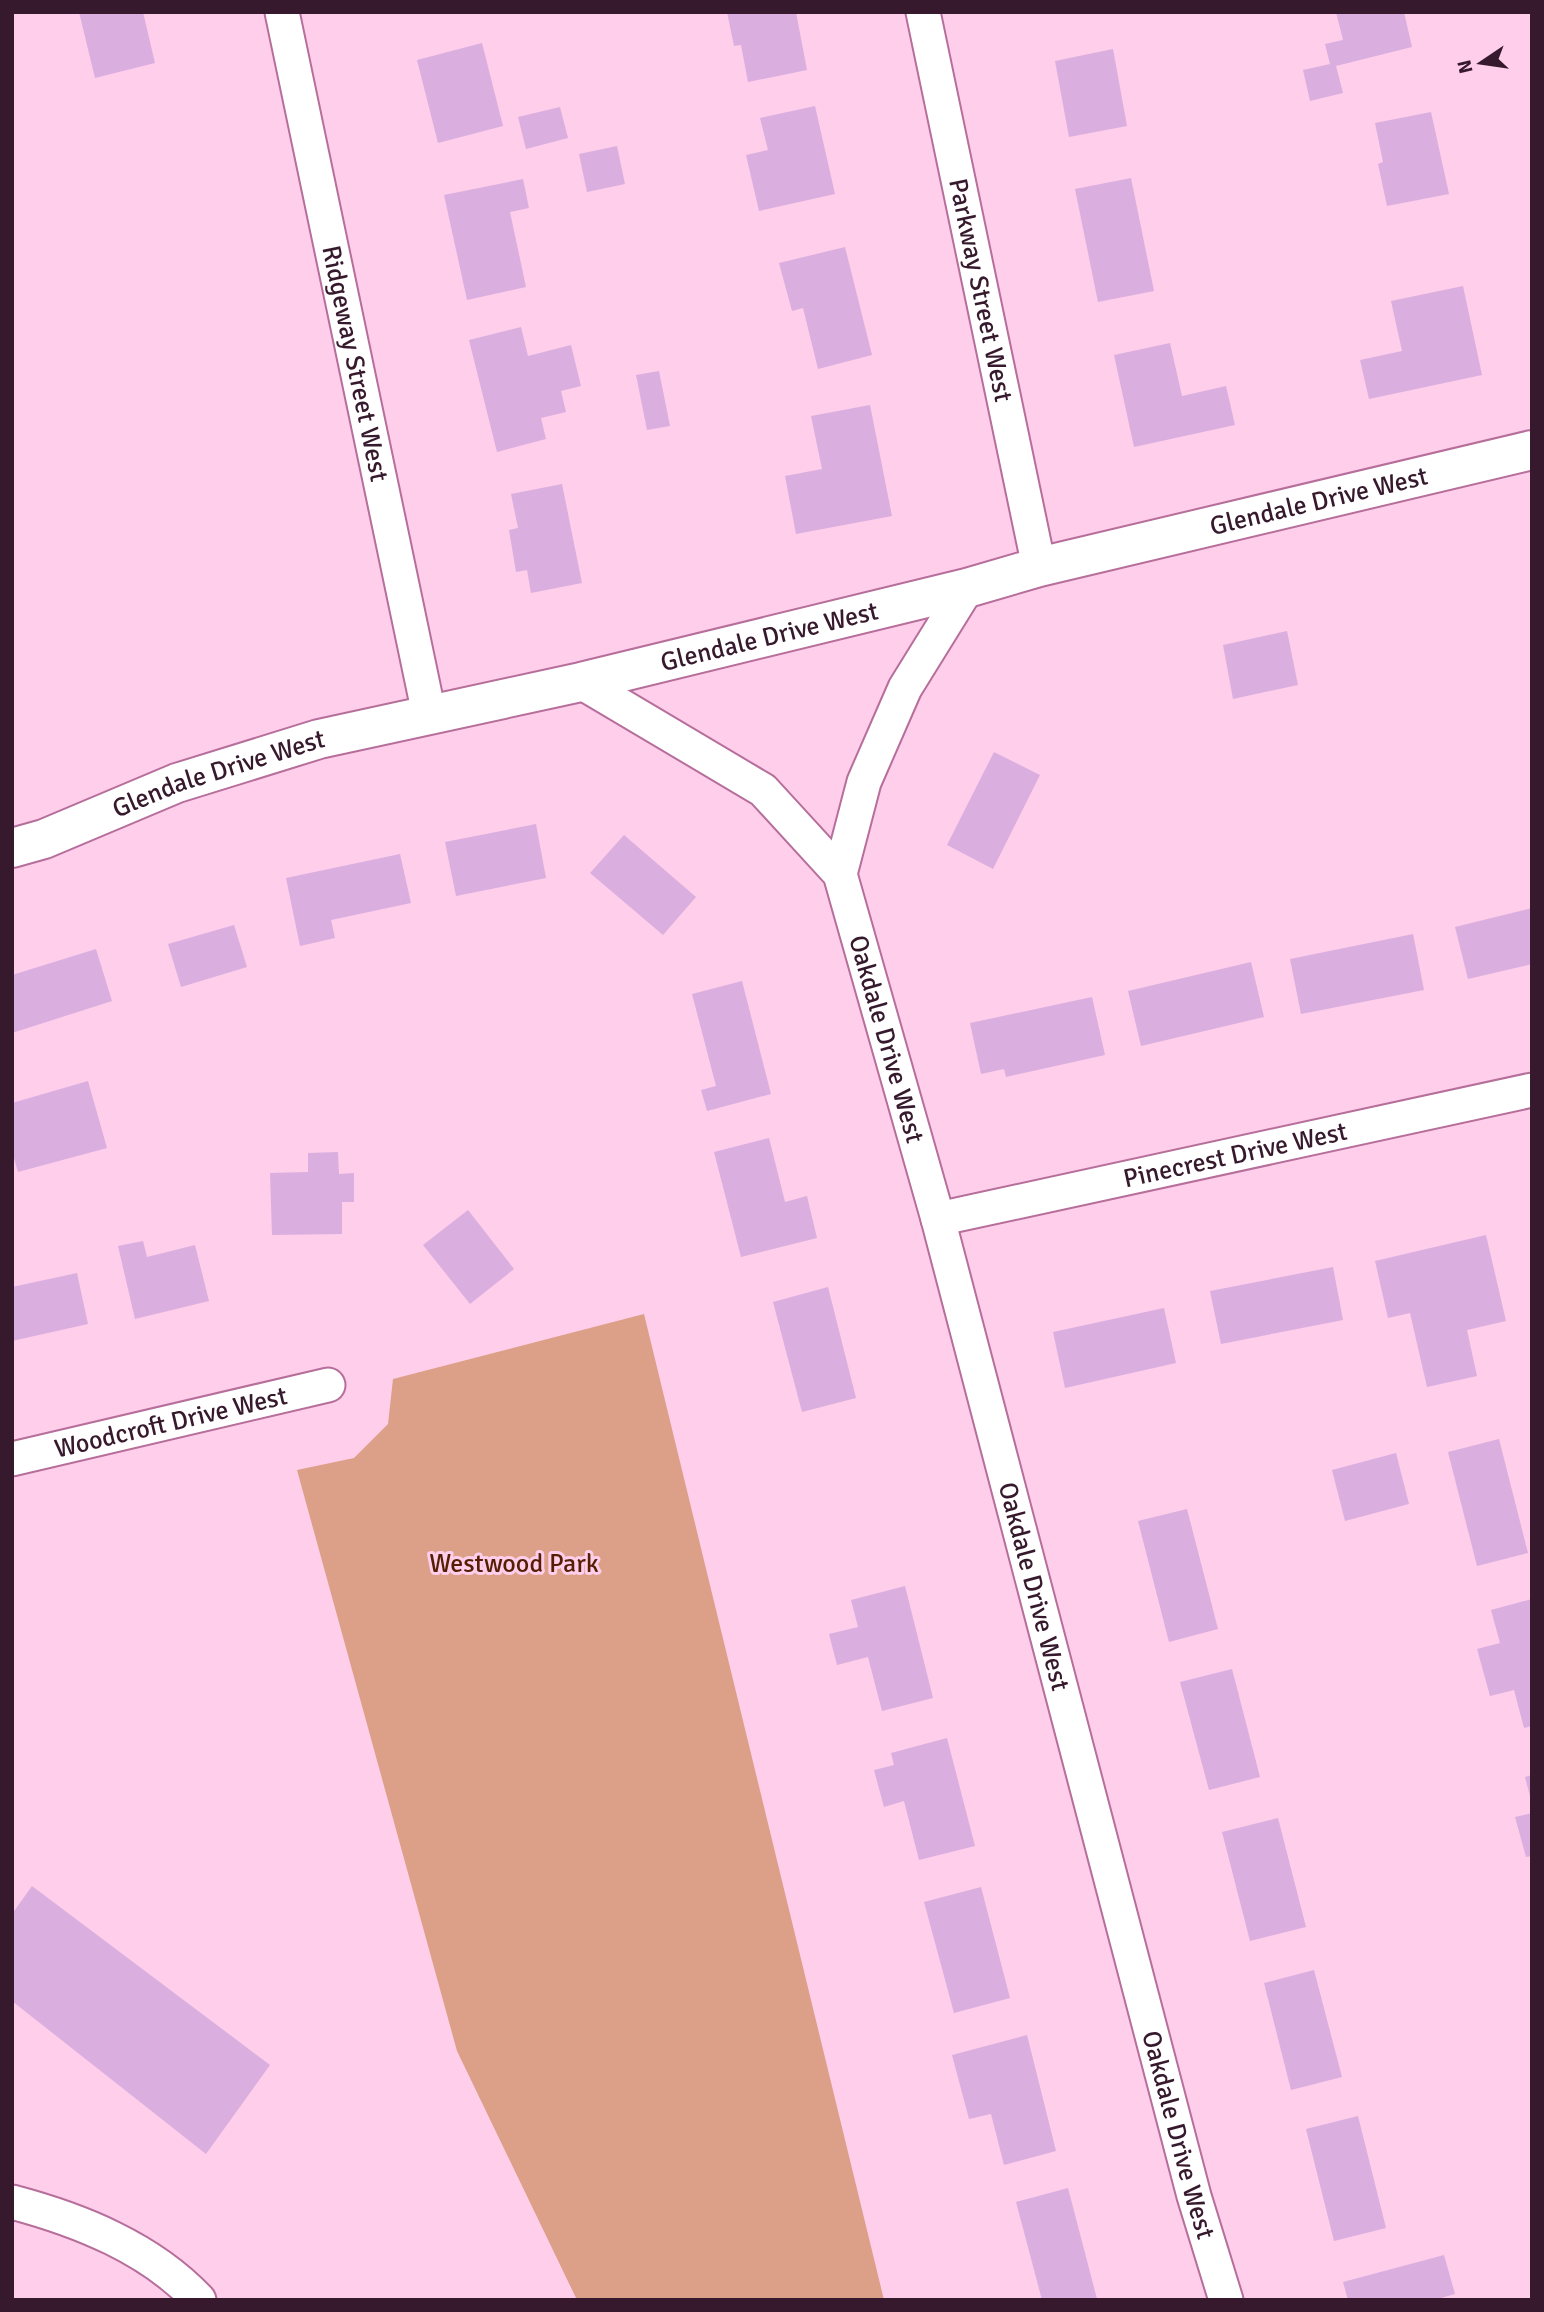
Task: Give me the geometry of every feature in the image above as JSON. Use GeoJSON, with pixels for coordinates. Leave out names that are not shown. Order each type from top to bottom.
{"type":"FeatureCollection","features":[{"type":"Feature","properties":{"kind":"street","name":"Ridgeway Street West"},"geometry":{"type":"LineString","coordinates":[[282,12],[429,714]]}},
{"type":"Feature","properties":{"kind":"street","name":"Parkway Street West"},"geometry":{"type":"LineString","coordinates":[[923,12],[1039,566]]}},
{"type":"Feature","properties":{"kind":"street","name":"Glendale Drive West"},"geometry":{"type":"LineString","coordinates":[[12,848],[44,839],[177,783],[319,739],[581,682],[967,588],[1039,566],[1532,450]]}},
{"type":"Feature","properties":{"kind":"street"},"geometry":{"type":"LineString","coordinates":[[840,874],[864,782],[905,688],[967,588]]}},
{"type":"Feature","properties":{"kind":"street","name":"Oakdale Drive West"},"geometry":{"type":"LineString","coordinates":[[581,682],[763,790],[840,874],[938,1219],[1194,2196],[1226,2300]]}},
{"type":"Feature","properties":{"kind":"street","name":"Pinecrest Drive West"},"geometry":{"type":"LineString","coordinates":[[938,1219],[1532,1090]]}},
{"type":"Feature","properties":{"kind":"street","name":"Woodcroft Drive West"},"geometry":{"type":"LineString","coordinates":[[12,1460],[328,1385]]}},
{"type":"Feature","properties":{"kind":"street"},"geometry":{"type":"LineString","coordinates":[[12,2202],[52,2213],[121,2241],[199,2300]]}},
{"type":"Feature","properties":{"kind":"green space","name":"Westwood Park"},"geometry":{"type":"Polygon","coordinates":[[[644,1314],[884,2300],[577,2300],[457,2051],[297,1470],[354,1458],[388,1424],[393,1379],[644,1314]]]}},
{"type":"Feature","properties":{"kind":"building"},"geometry":{"type":"Polygon","coordinates":[[[79,12],[143,12],[155,63],[95,78],[79,12]]]}},
{"type":"Feature","properties":{"kind":"building"},"geometry":{"type":"Polygon","coordinates":[[[727,12],[796,12],[807,70],[748,82],[741,45],[734,46],[727,12]]]}},
{"type":"Feature","properties":{"kind":"building"},"geometry":{"type":"Polygon","coordinates":[[[1336,12],[1404,12],[1412,47],[1336,66],[1343,93],[1310,101],[1303,70],[1330,64],[1325,44],[1343,40],[1336,12]]]}},
{"type":"Feature","properties":{"kind":"building"},"geometry":{"type":"Polygon","coordinates":[[[482,43],[503,126],[438,143],[417,60],[482,43]]]}},
{"type":"Feature","properties":{"kind":"building"},"geometry":{"type":"Polygon","coordinates":[[[1113,49],[1127,126],[1069,137],[1055,61],[1113,49]]]}},
{"type":"Feature","properties":{"kind":"building"},"geometry":{"type":"Polygon","coordinates":[[[815,106],[835,194],[759,211],[746,155],[768,150],[760,118],[815,106]]]}},
{"type":"Feature","properties":{"kind":"building"},"geometry":{"type":"Polygon","coordinates":[[[560,107],[568,138],[526,149],[518,117],[560,107]]]}},
{"type":"Feature","properties":{"kind":"building"},"geometry":{"type":"Polygon","coordinates":[[[1431,112],[1449,194],[1387,206],[1378,164],[1383,162],[1375,123],[1431,112]]]}},
{"type":"Feature","properties":{"kind":"building"},"geometry":{"type":"Polygon","coordinates":[[[617,146],[625,184],[587,192],[579,154],[617,146]]]}},
{"type":"Feature","properties":{"kind":"building"},"geometry":{"type":"Polygon","coordinates":[[[1131,178],[1154,291],[1098,302],[1075,189],[1131,178]]]}},
{"type":"Feature","properties":{"kind":"building"},"geometry":{"type":"Polygon","coordinates":[[[523,179],[529,208],[510,212],[526,287],[467,300],[444,195],[523,179]]]}},
{"type":"Feature","properties":{"kind":"building"},"geometry":{"type":"Polygon","coordinates":[[[845,247],[872,355],[818,369],[803,308],[792,311],[779,263],[845,247]]]}},
{"type":"Feature","properties":{"kind":"building"},"geometry":{"type":"Polygon","coordinates":[[[1463,286],[1482,375],[1369,399],[1360,360],[1402,351],[1391,301],[1463,286]]]}},
{"type":"Feature","properties":{"kind":"building"},"geometry":{"type":"Polygon","coordinates":[[[521,327],[528,356],[571,345],[581,386],[561,391],[566,412],[541,418],[546,439],[497,452],[469,340],[521,327]]]}},
{"type":"Feature","properties":{"kind":"building"},"geometry":{"type":"Polygon","coordinates":[[[1170,343],[1182,396],[1226,386],[1235,425],[1134,447],[1114,355],[1170,343]]]}},
{"type":"Feature","properties":{"kind":"building"},"geometry":{"type":"Polygon","coordinates":[[[659,371],[670,426],[647,430],[636,375],[659,371]]]}},
{"type":"Feature","properties":{"kind":"building"},"geometry":{"type":"Polygon","coordinates":[[[870,405],[892,516],[796,534],[785,476],[822,469],[811,416],[870,405]]]}},
{"type":"Feature","properties":{"kind":"building"},"geometry":{"type":"Polygon","coordinates":[[[562,484],[582,583],[531,593],[527,570],[516,572],[509,530],[518,528],[511,494],[562,484]]]}},
{"type":"Feature","properties":{"kind":"building"},"geometry":{"type":"Polygon","coordinates":[[[1287,631],[1298,685],[1233,699],[1223,645],[1287,631]]]}},
{"type":"Feature","properties":{"kind":"building"},"geometry":{"type":"Polygon","coordinates":[[[994,752],[1040,775],[993,869],[947,845],[994,752]]]}},
{"type":"Feature","properties":{"kind":"building"},"geometry":{"type":"Polygon","coordinates":[[[536,824],[546,878],[456,896],[445,842],[536,824]]]}},
{"type":"Feature","properties":{"kind":"building"},"geometry":{"type":"Polygon","coordinates":[[[624,835],[696,897],[663,935],[590,873],[624,835]]]}},
{"type":"Feature","properties":{"kind":"building"},"geometry":{"type":"Polygon","coordinates":[[[400,854],[411,903],[331,920],[335,938],[300,946],[286,878],[400,854]]]}},
{"type":"Feature","properties":{"kind":"building"},"geometry":{"type":"Polygon","coordinates":[[[1532,908],[1532,964],[1468,979],[1455,927],[1532,908]]]}},
{"type":"Feature","properties":{"kind":"building"},"geometry":{"type":"Polygon","coordinates":[[[234,925],[247,967],[181,987],[168,944],[234,925]]]}},
{"type":"Feature","properties":{"kind":"building"},"geometry":{"type":"Polygon","coordinates":[[[1413,934],[1424,990],[1301,1014],[1290,959],[1413,934]]]}},
{"type":"Feature","properties":{"kind":"building"},"geometry":{"type":"Polygon","coordinates":[[[96,949],[112,1001],[12,1033],[12,975],[96,949]]]}},
{"type":"Feature","properties":{"kind":"building"},"geometry":{"type":"Polygon","coordinates":[[[1251,962],[1264,1017],[1141,1046],[1128,991],[1251,962]]]}},
{"type":"Feature","properties":{"kind":"building"},"geometry":{"type":"Polygon","coordinates":[[[742,981],[771,1094],[707,1111],[701,1090],[716,1086],[692,994],[742,981]]]}},
{"type":"Feature","properties":{"kind":"building"},"geometry":{"type":"Polygon","coordinates":[[[1092,997],[1105,1055],[1006,1077],[1004,1069],[981,1074],[970,1023],[1092,997]]]}},
{"type":"Feature","properties":{"kind":"building"},"geometry":{"type":"Polygon","coordinates":[[[88,1081],[107,1148],[18,1172],[12,1151],[12,1103],[88,1081]]]}},
{"type":"Feature","properties":{"kind":"building"},"geometry":{"type":"Polygon","coordinates":[[[769,1138],[785,1202],[807,1196],[817,1238],[741,1257],[714,1152],[769,1138]]]}},
{"type":"Feature","properties":{"kind":"building"},"geometry":{"type":"Polygon","coordinates":[[[338,1152],[339,1174],[354,1173],[354,1202],[342,1202],[342,1234],[272,1235],[270,1173],[308,1172],[308,1153],[338,1152]]]}},
{"type":"Feature","properties":{"kind":"building"},"geometry":{"type":"Polygon","coordinates":[[[468,1210],[514,1269],[470,1304],[423,1245],[468,1210]]]}},
{"type":"Feature","properties":{"kind":"building"},"geometry":{"type":"Polygon","coordinates":[[[1486,1235],[1506,1321],[1467,1330],[1477,1376],[1427,1387],[1410,1313],[1388,1318],[1375,1261],[1486,1235]]]}},
{"type":"Feature","properties":{"kind":"building"},"geometry":{"type":"Polygon","coordinates":[[[143,1241],[147,1257],[195,1245],[209,1301],[135,1319],[118,1246],[143,1241]]]}},
{"type":"Feature","properties":{"kind":"building"},"geometry":{"type":"Polygon","coordinates":[[[1333,1267],[1343,1320],[1221,1344],[1210,1291],[1333,1267]]]}},
{"type":"Feature","properties":{"kind":"building"},"geometry":{"type":"Polygon","coordinates":[[[77,1273],[88,1324],[12,1341],[12,1287],[77,1273]]]}},
{"type":"Feature","properties":{"kind":"building"},"geometry":{"type":"Polygon","coordinates":[[[828,1287],[856,1398],[802,1412],[773,1302],[828,1287]]]}},
{"type":"Feature","properties":{"kind":"building"},"geometry":{"type":"Polygon","coordinates":[[[1164,1308],[1176,1363],[1065,1388],[1053,1332],[1164,1308]]]}},
{"type":"Feature","properties":{"kind":"building"},"geometry":{"type":"Polygon","coordinates":[[[1499,1439],[1528,1553],[1477,1566],[1448,1452],[1499,1439]]]}},
{"type":"Feature","properties":{"kind":"building"},"geometry":{"type":"Polygon","coordinates":[[[1396,1453],[1409,1504],[1345,1521],[1332,1470],[1396,1453]]]}},
{"type":"Feature","properties":{"kind":"building"},"geometry":{"type":"Polygon","coordinates":[[[1187,1509],[1218,1629],[1169,1642],[1138,1521],[1187,1509]]]}},
{"type":"Feature","properties":{"kind":"building"},"geometry":{"type":"Polygon","coordinates":[[[905,1586],[933,1698],[882,1711],[868,1657],[837,1665],[829,1634],[858,1627],[851,1600],[905,1586]]]}},
{"type":"Feature","properties":{"kind":"building"},"geometry":{"type":"Polygon","coordinates":[[[1532,1599],[1532,1726],[1524,1728],[1514,1690],[1490,1696],[1477,1649],[1500,1643],[1491,1610],[1532,1599]]]}},
{"type":"Feature","properties":{"kind":"building"},"geometry":{"type":"Polygon","coordinates":[[[1232,1669],[1260,1777],[1209,1790],[1180,1682],[1232,1669]]]}},
{"type":"Feature","properties":{"kind":"building"},"geometry":{"type":"Polygon","coordinates":[[[947,1738],[975,1846],[919,1860],[904,1801],[884,1807],[874,1770],[894,1765],[891,1753],[947,1738]]]}},
{"type":"Feature","properties":{"kind":"building"},"geometry":{"type":"Polygon","coordinates":[[[1532,1775],[1532,1800],[1531,1800],[1525,1777],[1532,1775]]]}},
{"type":"Feature","properties":{"kind":"building"},"geometry":{"type":"Polygon","coordinates":[[[1532,1813],[1532,1856],[1526,1857],[1515,1817],[1532,1813]]]}},
{"type":"Feature","properties":{"kind":"building"},"geometry":{"type":"Polygon","coordinates":[[[1278,1818],[1306,1927],[1250,1941],[1222,1832],[1278,1818]]]}},
{"type":"Feature","properties":{"kind":"building"},"geometry":{"type":"Polygon","coordinates":[[[32,1886],[270,2065],[206,2154],[12,2001],[12,1914],[32,1886]]]}},
{"type":"Feature","properties":{"kind":"building"},"geometry":{"type":"Polygon","coordinates":[[[981,1887],[1010,1998],[954,2013],[924,1902],[981,1887]]]}},
{"type":"Feature","properties":{"kind":"building"},"geometry":{"type":"Polygon","coordinates":[[[1314,1970],[1342,2077],[1291,2090],[1264,1983],[1314,1970]]]}},
{"type":"Feature","properties":{"kind":"building"},"geometry":{"type":"Polygon","coordinates":[[[1027,2035],[1056,2151],[1004,2165],[991,2114],[969,2119],[952,2055],[1027,2035]]]}},
{"type":"Feature","properties":{"kind":"building"},"geometry":{"type":"Polygon","coordinates":[[[1358,2116],[1386,2228],[1334,2241],[1306,2129],[1358,2116]]]}},
{"type":"Feature","properties":{"kind":"building"},"geometry":{"type":"Polygon","coordinates":[[[1068,2188],[1097,2299],[1042,2300],[1016,2202],[1068,2188]]]}},
{"type":"Feature","properties":{"kind":"building"},"geometry":{"type":"Polygon","coordinates":[[[1444,2255],[1455,2294],[1434,2300],[1348,2300],[1343,2282],[1444,2255]]]}}]}
